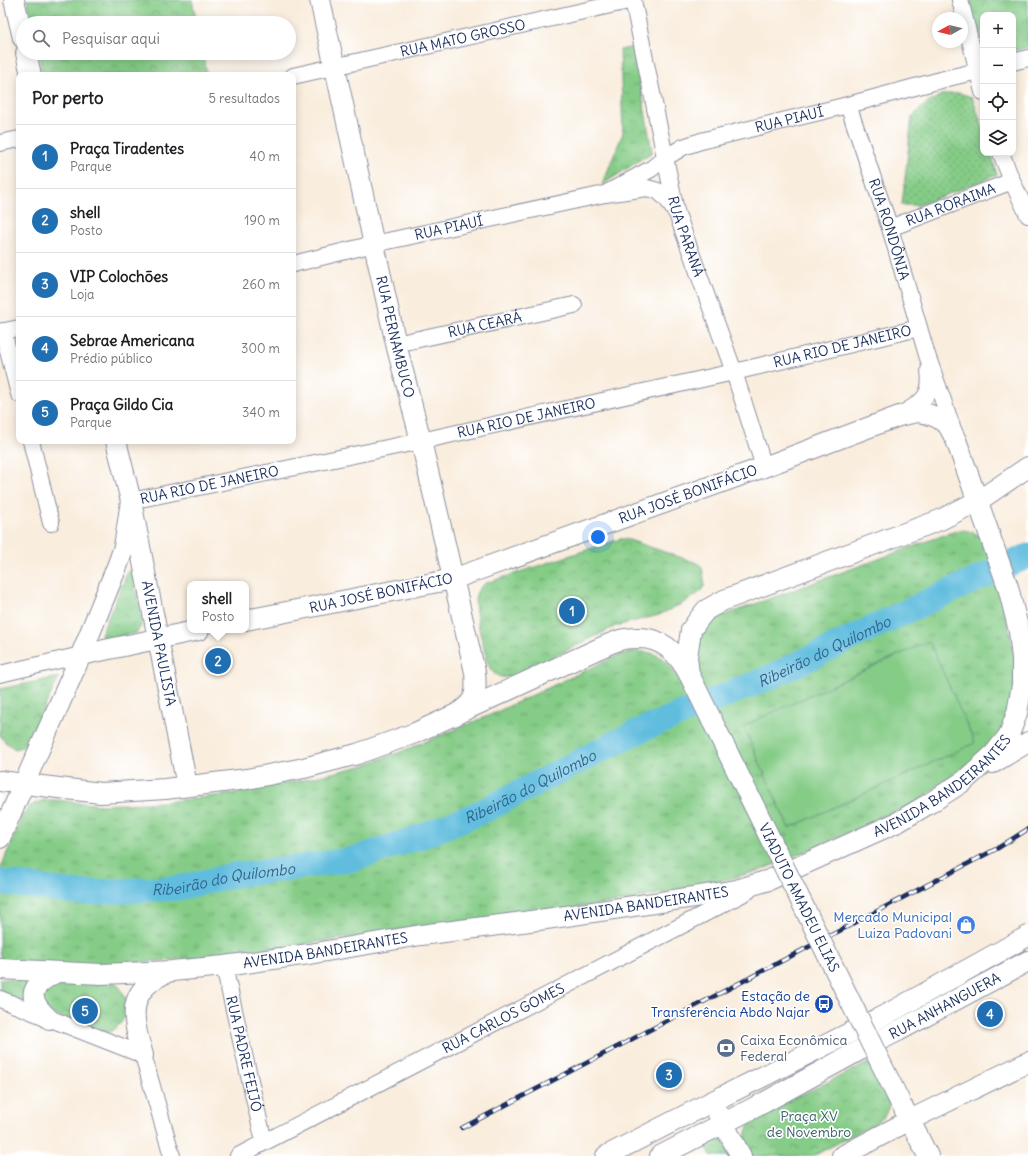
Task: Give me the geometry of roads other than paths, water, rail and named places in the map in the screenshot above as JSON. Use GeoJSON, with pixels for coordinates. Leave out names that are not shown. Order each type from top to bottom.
{"type":"FeatureCollection","features":[{"type":"Feature","properties":{"kind":"main road"},"geometry":{"type":"LineString","coordinates":[[14,0],[18,16]]}},
{"type":"Feature","properties":{"kind":"main road","name":"RUA PERNAMBUCO"},"geometry":{"type":"LineString","coordinates":[[320,0],[396,344],[421,442],[475,672]]}},
{"type":"Feature","properties":{"kind":"main road"},"geometry":{"type":"LineString","coordinates":[[28,60],[30,72]]}},
{"type":"Feature","properties":{"kind":"main road","name":"RUA JOSÉ BONIFÁCIO"},"geometry":{"type":"LineString","coordinates":[[249,619],[453,579],[764,467],[899,416],[917,412],[938,418],[948,426],[956,440]]}},
{"type":"Feature","properties":{"kind":"main road","name":"RUA RONDÔNIA"},"geometry":{"type":"LineString","coordinates":[[956,440],[978,501]]}},
{"type":"Feature","properties":{"kind":"main road","name":"AVENIDA PAULISTA"},"geometry":{"type":"LineString","coordinates":[[117,444],[131,501],[187,786]]}},
{"type":"Feature","properties":{"kind":"main road"},"geometry":{"type":"LineString","coordinates":[[966,465],[974,475],[987,482],[1001,481],[1021,472]]}},
{"type":"Feature","properties":{"kind":"main road"},"geometry":{"type":"LineString","coordinates":[[940,520],[963,495],[967,480],[966,465]]}},
{"type":"Feature","properties":{"kind":"main road"},"geometry":{"type":"LineString","coordinates":[[690,675],[687,657],[691,630],[706,610],[724,600],[940,520],[978,501],[1021,472]]}},
{"type":"Feature","properties":{"kind":"main road","name":"AVENIDA PAULISTA"},"geometry":{"type":"LineString","coordinates":[[0,838],[81,655],[118,564],[124,547],[131,501]]}},
{"type":"Feature","properties":{"kind":"main road","name":"AVENIDA BANDEIRANTES"},"geometry":{"type":"LineString","coordinates":[[0,969],[101,974],[172,971],[224,966],[309,954],[421,935],[546,919],[694,897],[736,890],[769,880],[898,822],[964,781],[994,754],[1009,735],[1017,713],[1022,685],[1022,659],[1019,630],[1008,587],[978,501]]}},
{"type":"Feature","properties":{"kind":"main road"},"geometry":{"type":"LineString","coordinates":[[81,655],[187,633]]}},
{"type":"Feature","properties":{"kind":"main road"},"geometry":{"type":"LineString","coordinates":[[0,781],[57,789],[101,793],[187,786],[246,779],[304,768],[357,754],[415,733],[600,648],[620,640],[630,638],[648,638],[664,644],[680,659],[690,675]]}},
{"type":"Feature","properties":{"kind":"main road"},"geometry":{"type":"LineString","coordinates":[[475,672],[481,683],[492,690],[513,688]]}},
{"type":"Feature","properties":{"kind":"main road"},"geometry":{"type":"LineString","coordinates":[[454,716],[466,708],[473,698],[476,685],[475,672]]}},
{"type":"Feature","properties":{"kind":"main road","name":"VIADUTO AMADEU ELIAS"},"geometry":{"type":"LineString","coordinates":[[690,675],[928,1156]]}},
{"type":"Feature","properties":{"kind":"main road"},"geometry":{"type":"LineString","coordinates":[[964,781],[1028,742]]}},
{"type":"Feature","properties":{"kind":"main road"},"geometry":{"type":"LineString","coordinates":[[38,750],[41,771],[57,789]]}},
{"type":"Feature","properties":{"kind":"main road","name":"RUA ANHANGUERA"},"geometry":{"type":"LineString","coordinates":[[606,1156],[889,1013],[1028,936]]}},
{"type":"Feature","properties":{"kind":"main road","name":"RUA ANHANGUERA"},"geometry":{"type":"LineString","coordinates":[[660,1156],[693,1149],[724,1124],[1028,961]]}},
{"type":"Feature","properties":{"kind":"main road"},"geometry":{"type":"LineString","coordinates":[[143,1055],[137,1035],[135,1021],[137,999],[143,989],[150,982],[172,971]]}},
{"type":"Feature","properties":{"kind":"main road"},"geometry":{"type":"LineString","coordinates":[[49,1019],[36,1005],[34,994],[36,986],[57,972]]}},
{"type":"Feature","properties":{"kind":"main road"},"geometry":{"type":"LineString","coordinates":[[889,1013],[898,1031]]}},
{"type":"Feature","properties":{"kind":"main road"},"geometry":{"type":"LineString","coordinates":[[842,1156],[910,1120],[1028,1062]]}},
{"type":"Feature","properties":{"kind":"main road"},"geometry":{"type":"LineString","coordinates":[[711,1102],[741,1156]]}},
{"type":"Feature","properties":{"kind":"main road"},"geometry":{"type":"LineString","coordinates":[[678,1120],[693,1149]]}},
{"type":"Feature","properties":{"kind":"street","name":"RUA MATO GROSSO"},"geometry":{"type":"LineString","coordinates":[[296,75],[633,0]]}},
{"type":"Feature","properties":{"kind":"street","name":"RUA PARANÁ"},"geometry":{"type":"LineString","coordinates":[[633,0],[676,211],[734,372],[764,467]]}},
{"type":"Feature","properties":{"kind":"street"},"geometry":{"type":"LineString","coordinates":[[960,0],[980,71]]}},
{"type":"Feature","properties":{"kind":"street"},"geometry":{"type":"LineString","coordinates":[[1016,61],[1028,58]]}},
{"type":"Feature","properties":{"kind":"street","name":"RUA PIAUÍ"},"geometry":{"type":"LineString","coordinates":[[605,194],[651,169],[683,147],[980,71]]}},
{"type":"Feature","properties":{"kind":"street","name":"RUA RONDÔNIA"},"geometry":{"type":"LineString","coordinates":[[848,105],[890,228],[927,355],[956,440]]}},
{"type":"Feature","properties":{"kind":"street"},"geometry":{"type":"LineString","coordinates":[[0,143],[16,140]]}},
{"type":"Feature","properties":{"kind":"street"},"geometry":{"type":"LineString","coordinates":[[1002,156],[1028,215]]}},
{"type":"Feature","properties":{"kind":"street","name":"RUA RORAIMA"},"geometry":{"type":"LineString","coordinates":[[890,228],[1012,180]]}},
{"type":"Feature","properties":{"kind":"street","name":"RUA PIAUÍ"},"geometry":{"type":"LineString","coordinates":[[296,263],[374,244],[605,194],[647,188],[658,192],[667,199],[676,211]]}},
{"type":"Feature","properties":{"kind":"street","name":"RUA CEARÁ"},"geometry":{"type":"LineString","coordinates":[[396,344],[574,305]]}},
{"type":"Feature","properties":{"kind":"street","name":"RUA RIO DE JANEIRO"},"geometry":{"type":"LineString","coordinates":[[131,501],[421,442],[734,372],[919,328]]}},
{"type":"Feature","properties":{"kind":"street"},"geometry":{"type":"LineString","coordinates":[[16,329],[2,331],[16,383]]}},
{"type":"Feature","properties":{"kind":"street","name":"RUA RONDÔNIA"},"geometry":{"type":"LineString","coordinates":[[899,416],[923,399],[929,390],[930,381],[927,355]]}},
{"type":"Feature","properties":{"kind":"street"},"geometry":{"type":"LineString","coordinates":[[32,444],[51,523]]}},
{"type":"Feature","properties":{"kind":"street"},"geometry":{"type":"LineString","coordinates":[[0,674],[81,655]]}},
{"type":"Feature","properties":{"kind":"street","name":"RUA CARLOS GOMES"},"geometry":{"type":"LineString","coordinates":[[238,1156],[769,880]]}},
{"type":"Feature","properties":{"kind":"street","name":"RUA PADRE FEIJÓ"},"geometry":{"type":"LineString","coordinates":[[224,966],[264,1142]]}},
{"type":"Feature","properties":{"kind":"street"},"geometry":{"type":"LineString","coordinates":[[0,999],[143,1055],[172,1156]]}},
{"type":"Feature","properties":{"kind":"waterway","name":"Ribeirão do Quilombo"},"geometry":{"type":"LineString","coordinates":[[0,882],[80,893],[178,888],[234,875],[354,859],[422,836],[483,811],[634,733],[770,677],[924,603],[1028,556]]}},
{"type":"Feature","properties":{"kind":"railway"},"geometry":{"type":"LineString","coordinates":[[462,1128],[998,848],[1028,829]]}},
{"type":"Feature","properties":{"kind":"place","name":"Praça Tiradentes"},"geometry":{"type":"Point","coordinates":[572,611]}},
{"type":"Feature","properties":{"kind":"place","name":"shell"},"geometry":{"type":"Point","coordinates":[218,661]}},
{"type":"Feature","properties":{"kind":"place","name":"Mercado Municipal Luiza Padovani"},"geometry":{"type":"Point","coordinates":[966,925]}},
{"type":"Feature","properties":{"kind":"place","name":"Estação de Transferência Abdo Najar"},"geometry":{"type":"Point","coordinates":[824,1004]}},
{"type":"Feature","properties":{"kind":"place","name":"Praça Gildo Cia"},"geometry":{"type":"Point","coordinates":[85,1011]}},
{"type":"Feature","properties":{"kind":"place","name":"Sebrae Americana"},"geometry":{"type":"Point","coordinates":[990,1014]}},
{"type":"Feature","properties":{"kind":"place","name":"Caixa Econômica Federal"},"geometry":{"type":"Point","coordinates":[726,1048]}},
{"type":"Feature","properties":{"kind":"place","name":"VIP Colochões"},"geometry":{"type":"Point","coordinates":[669,1075]}},
{"type":"Feature","properties":{"kind":"park label","name":"Praça XV de Novembro"},"geometry":{"type":"Point","coordinates":[809,1124]}}]}
